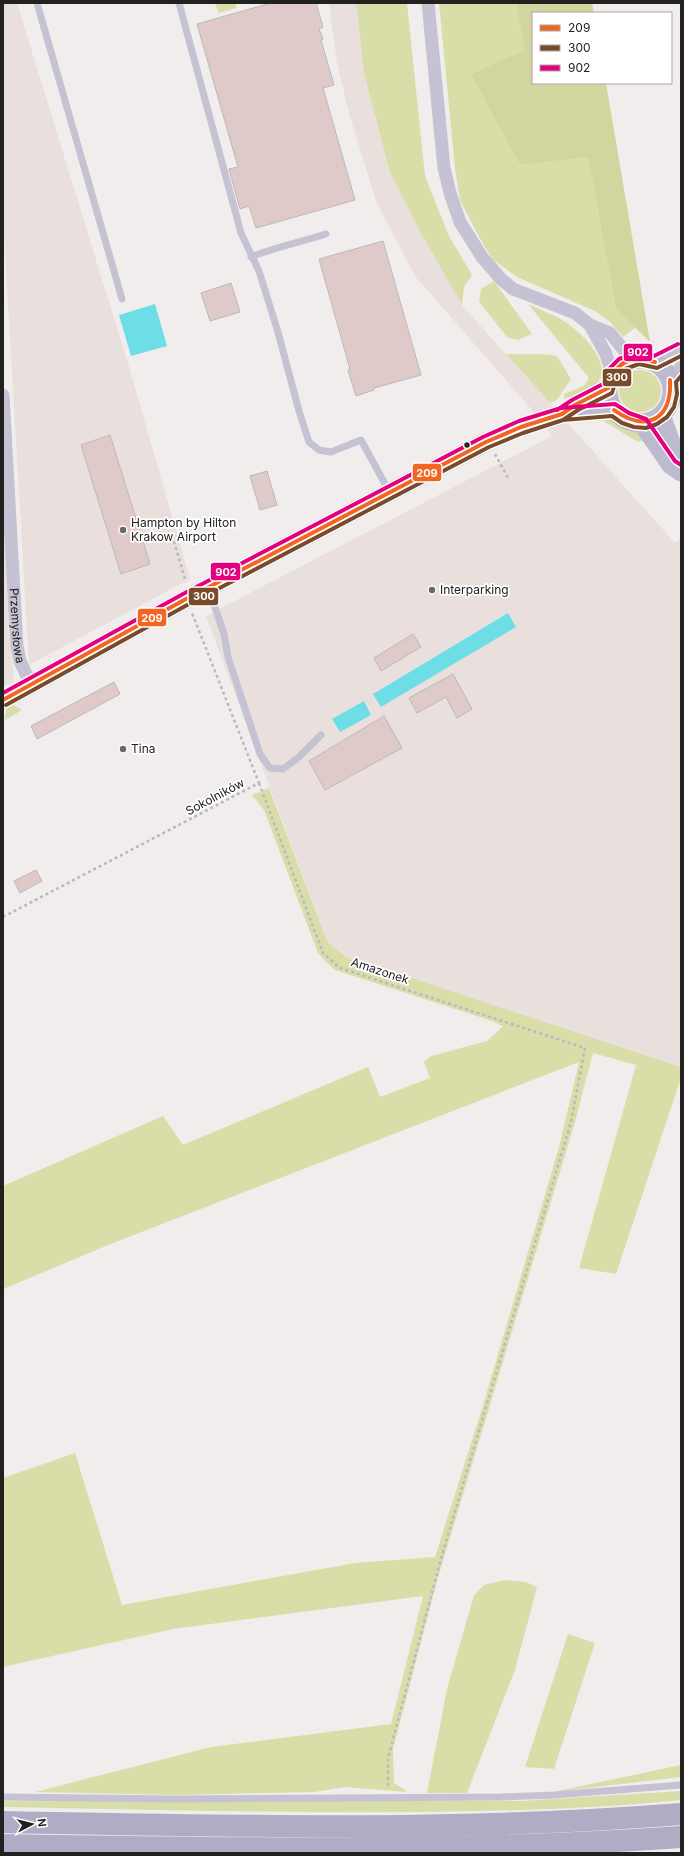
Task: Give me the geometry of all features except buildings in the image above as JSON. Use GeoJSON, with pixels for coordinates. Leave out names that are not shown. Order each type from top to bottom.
{"type":"FeatureCollection","features":[{"type":"Feature","properties":{"kind":"highway"},"geometry":{"type":"LineString","coordinates":[[3,1822],[278,1826],[460,1825],[598,1820],[681,1814]]}},
{"type":"Feature","properties":{"kind":"highway"},"geometry":{"type":"LineString","coordinates":[[3,1845],[385,1849],[595,1843],[681,1837]]}},
{"type":"Feature","properties":{"kind":"main road"},"geometry":{"type":"LineString","coordinates":[[562,414],[610,381],[622,364],[632,360],[639,358],[655,362],[666,372],[675,373],[671,398],[667,407],[661,415],[642,423],[626,419],[614,410],[608,396],[610,381]]}},
{"type":"Feature","properties":{"kind":"main road"},"geometry":{"type":"LineString","coordinates":[[3,700],[31,685],[187,592],[208,587],[388,495],[486,442],[521,427],[562,414],[614,410]]}},
{"type":"Feature","properties":{"kind":"main road"},"geometry":{"type":"LineString","coordinates":[[661,415],[681,470]]}},
{"type":"Feature","properties":{"kind":"main road"},"geometry":{"type":"LineString","coordinates":[[642,423],[671,465],[681,470]]}},
{"type":"Feature","properties":{"kind":"street"},"geometry":{"type":"LineString","coordinates":[[428,3],[444,168],[450,193],[460,222],[482,257],[501,279],[513,289],[575,313],[590,325],[610,333],[632,360]]}},
{"type":"Feature","properties":{"kind":"street"},"geometry":{"type":"LineString","coordinates":[[590,325],[606,354],[610,381]]}},
{"type":"Feature","properties":{"kind":"street"},"geometry":{"type":"LineString","coordinates":[[655,362],[681,349]]}},
{"type":"Feature","properties":{"kind":"street","name":"Przemysłowa"},"geometry":{"type":"LineString","coordinates":[[3,395],[17,646],[20,661],[31,685]]}},
{"type":"Feature","properties":{"kind":"lane"},"geometry":{"type":"LineString","coordinates":[[37,3],[122,299]]}},
{"type":"Feature","properties":{"kind":"lane"},"geometry":{"type":"LineString","coordinates":[[179,3],[238,224],[244,242],[259,271],[309,442],[319,450],[331,452],[361,440],[384,482],[388,495]]}},
{"type":"Feature","properties":{"kind":"lane"},"geometry":{"type":"LineString","coordinates":[[251,257],[269,250],[326,234]]}},
{"type":"Feature","properties":{"kind":"lane"},"geometry":{"type":"LineString","coordinates":[[208,587],[224,634],[228,658],[260,754],[270,768],[283,769],[299,757],[321,735]]}},
{"type":"Feature","properties":{"kind":"lane"},"geometry":{"type":"LineString","coordinates":[[3,1797],[176,1799],[554,1795],[681,1785]]}},
{"type":"Feature","properties":{"kind":"path","name":"Sokolników"},"geometry":{"type":"LineString","coordinates":[[3,917],[259,783],[187,592],[172,535],[161,538]]}},
{"type":"Feature","properties":{"kind":"path","name":"Amazonek"},"geometry":{"type":"LineString","coordinates":[[259,783],[323,953],[340,968],[585,1048],[571,1122],[440,1562],[388,1758],[387,1796]]}},
{"type":"Feature","properties":{"kind":"shaded area"},"geometry":{"type":"Polygon","coordinates":[[[3,3],[17,3],[129,367],[190,579],[29,665],[3,217],[3,3]]]}},
{"type":"Feature","properties":{"kind":"shaded area"},"geometry":{"type":"Polygon","coordinates":[[[329,3],[356,3],[364,73],[390,173],[422,235],[462,305],[675,543],[681,538],[681,1067],[400,974],[347,958],[327,941],[206,616],[552,436],[532,410],[415,276],[376,201],[350,117],[337,63],[329,3]]]}},
{"type":"Feature","properties":{"kind":"shaded area"},"geometry":{"type":"Polygon","coordinates":[[[3,498],[14,681],[3,687],[3,498]]]}},
{"type":"Feature","properties":{"kind":"green space"},"geometry":{"type":"Polygon","coordinates":[[[215,3],[235,3],[237,8],[219,13],[215,3]]]}},
{"type":"Feature","properties":{"kind":"green space"},"geometry":{"type":"Polygon","coordinates":[[[356,3],[407,3],[425,176],[449,236],[472,275],[464,287],[462,305],[422,235],[390,173],[364,73],[356,3]]]}},
{"type":"Feature","properties":{"kind":"green space"},"geometry":{"type":"Polygon","coordinates":[[[439,3],[516,3],[524,50],[472,74],[520,165],[588,156],[616,309],[636,327],[623,337],[610,322],[595,311],[519,278],[493,260],[479,237],[460,200],[455,168],[439,3]]]}},
{"type":"Feature","properties":{"kind":"green space"},"geometry":{"type":"Polygon","coordinates":[[[516,3],[592,3],[594,12],[532,12],[532,84],[606,84],[650,342],[616,309],[588,157],[520,165],[471,74],[524,50],[516,3]]]}},
{"type":"Feature","properties":{"kind":"green space"},"geometry":{"type":"Polygon","coordinates":[[[494,281],[532,334],[518,340],[508,338],[479,302],[481,289],[494,281]]]}},
{"type":"Feature","properties":{"kind":"green space"},"geometry":{"type":"Polygon","coordinates":[[[528,304],[567,323],[592,347],[602,367],[601,377],[595,385],[564,399],[564,394],[585,385],[589,378],[528,304]]]}},
{"type":"Feature","properties":{"kind":"green space"},"geometry":{"type":"Polygon","coordinates":[[[506,354],[557,356],[571,379],[557,400],[550,403],[506,354]]]}},
{"type":"Feature","properties":{"kind":"green space"},"geometry":{"type":"Polygon","coordinates":[[[640,370],[655,376],[661,391],[655,406],[640,412],[625,406],[619,391],[625,376],[640,370]]]}},
{"type":"Feature","properties":{"kind":"green space"},"geometry":{"type":"Polygon","coordinates":[[[613,417],[637,429],[647,439],[638,442],[600,419],[613,417]]]}},
{"type":"Feature","properties":{"kind":"green space"},"geometry":{"type":"Polygon","coordinates":[[[12,704],[22,710],[5,720],[6,710],[12,704]]]}},
{"type":"Feature","properties":{"kind":"green space"},"geometry":{"type":"Polygon","coordinates":[[[269,788],[327,941],[347,958],[400,974],[681,1067],[681,1078],[616,1274],[579,1268],[636,1065],[593,1053],[575,1122],[437,1581],[393,1749],[394,1783],[408,1792],[345,1787],[315,1792],[176,1795],[35,1792],[211,1747],[391,1724],[423,1596],[173,1629],[3,1667],[3,1478],[75,1453],[122,1605],[355,1563],[435,1557],[481,1412],[559,1147],[579,1062],[108,1245],[3,1289],[3,1186],[163,1116],[183,1145],[368,1067],[380,1097],[430,1078],[424,1062],[431,1056],[487,1041],[503,1026],[489,1020],[335,970],[326,962],[318,953],[264,810],[252,795],[269,788]]]}},
{"type":"Feature","properties":{"kind":"green space"},"geometry":{"type":"Polygon","coordinates":[[[505,1580],[526,1582],[537,1587],[515,1670],[467,1793],[427,1793],[447,1689],[474,1595],[484,1585],[505,1580]]]}},
{"type":"Feature","properties":{"kind":"green space"},"geometry":{"type":"Polygon","coordinates":[[[568,1634],[595,1643],[554,1769],[525,1767],[568,1634]]]}},
{"type":"Feature","properties":{"kind":"green space"},"geometry":{"type":"Polygon","coordinates":[[[681,1765],[681,1777],[553,1792],[681,1765]]]}},
{"type":"Feature","properties":{"kind":"green space"},"geometry":{"type":"Polygon","coordinates":[[[681,1791],[681,1800],[550,1809],[484,1811],[263,1812],[3,1807],[3,1801],[520,1801],[681,1791]]]}},
{"type":"Feature","properties":{"kind":"water"},"geometry":{"type":"Polygon","coordinates":[[[155,304],[167,346],[131,356],[119,315],[155,304]]]}},
{"type":"Feature","properties":{"kind":"water"},"geometry":{"type":"Polygon","coordinates":[[[508,613],[516,627],[381,707],[373,694],[508,613]]]}},
{"type":"Feature","properties":{"kind":"water"},"geometry":{"type":"Polygon","coordinates":[[[364,701],[371,715],[340,732],[332,719],[364,701]]]}},
{"type":"Feature","properties":{"kind":"transit line","name":"902"},"geometry":{"type":"LineString","coordinates":[[557,410],[572,400],[603,384],[607,371],[619,359],[639,352],[654,356],[678,344]]}},
{"type":"Feature","properties":{"kind":"transit line","name":"300"},"geometry":{"type":"LineString","coordinates":[[563,420],[578,410],[612,393],[617,377],[625,369],[639,364],[657,368],[681,356]]}},
{"type":"Feature","properties":{"kind":"transit line","name":"209"},"geometry":{"type":"LineString","coordinates":[[608,388],[615,372],[624,363],[638,359],[655,362]]}},
{"type":"Feature","properties":{"kind":"transit line","name":"300"},"geometry":{"type":"LineString","coordinates":[[6,705],[189,604],[489,447],[523,433],[563,420],[612,416],[622,423],[634,427],[646,428],[657,424],[667,417],[674,407],[677,394],[676,382],[681,376]]}},
{"type":"Feature","properties":{"kind":"transit line","name":"209"},"geometry":{"type":"LineString","coordinates":[[614,410],[637,421],[655,419],[662,413],[667,405],[670,380]]}},
{"type":"Feature","properties":{"kind":"transit line","name":"209"},"geometry":{"type":"LineString","coordinates":[[3,700],[186,599],[486,442],[521,427],[562,414],[575,405],[608,388]]}},
{"type":"Feature","properties":{"kind":"transit line","name":"902"},"geometry":{"type":"LineString","coordinates":[[3,693],[183,594],[483,437],[519,421],[561,408],[615,404],[629,413],[646,419],[675,461],[681,465]]}},
{"type":"Feature","properties":{"kind":"place","name":"Hampton by Hilton Krakow Airport"},"geometry":{"type":"Point","coordinates":[123,530]}},
{"type":"Feature","properties":{"kind":"place","name":"Interparking"},"geometry":{"type":"Point","coordinates":[432,590]}},
{"type":"Feature","properties":{"kind":"place","name":"Tina"},"geometry":{"type":"Point","coordinates":[123,749]}}]}
